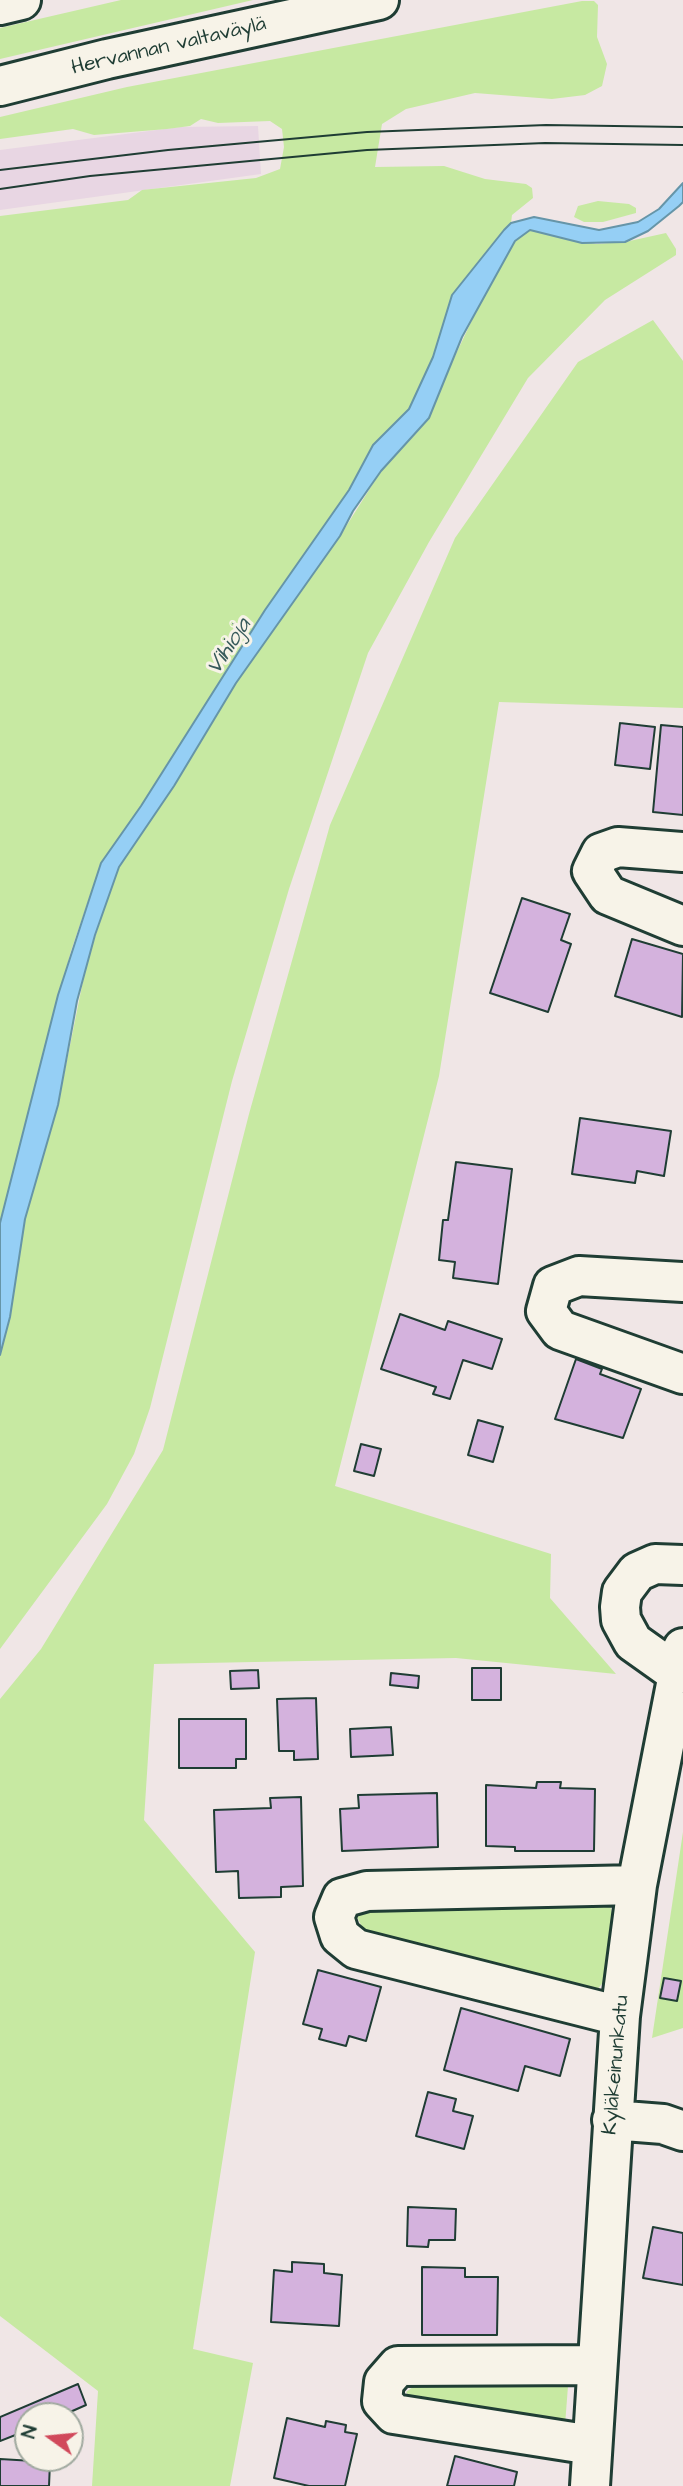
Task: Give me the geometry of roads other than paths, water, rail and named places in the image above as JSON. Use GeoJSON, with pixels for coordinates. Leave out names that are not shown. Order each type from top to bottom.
{"type":"FeatureCollection","features":[{"type":"Feature","properties":{"kind":"main road"},"geometry":{"type":"LineString","coordinates":[[0,5],[20,0]]}},
{"type":"Feature","properties":{"kind":"main road","name":"Hervannan valtaväylä"},"geometry":{"type":"LineString","coordinates":[[0,86],[107,59],[379,0]]}},
{"type":"Feature","properties":{"kind":"main road"},"geometry":{"type":"LineString","coordinates":[[683,852],[618,847],[601,853],[592,871],[608,895],[683,926]]}},
{"type":"Feature","properties":{"kind":"main road"},"geometry":{"type":"LineString","coordinates":[[683,1282],[579,1276],[553,1286],[546,1311],[560,1330],[683,1374]]}},
{"type":"Feature","properties":{"kind":"main road"},"geometry":{"type":"LineString","coordinates":[[680,1661],[633,1642],[621,1620],[620,1607],[622,1592],[637,1572],[655,1564],[683,1565]]}},
{"type":"Feature","properties":{"kind":"main road","name":"Kyläkeinunkatu"},"geometry":{"type":"LineString","coordinates":[[590,2486],[620,2016],[636,1885],[680,1661]]}},
{"type":"Feature","properties":{"kind":"main road"},"geometry":{"type":"LineString","coordinates":[[620,2016],[356,1949],[340,1936],[334,1917],[342,1898],[367,1891],[636,1885]]}},
{"type":"Feature","properties":{"kind":"main road"},"geometry":{"type":"LineString","coordinates":[[612,2120],[663,2124],[683,2131]]}},
{"type":"Feature","properties":{"kind":"main road"},"geometry":{"type":"LineString","coordinates":[[592,2445],[394,2414],[382,2401],[384,2382],[398,2365],[596,2365]]}},
{"type":"Feature","properties":{"kind":"water"},"geometry":{"type":"Polygon","coordinates":[[[683,183],[683,202],[648,231],[625,242],[582,243],[530,230],[515,241],[462,337],[429,418],[381,471],[353,511],[340,536],[236,683],[174,786],[119,867],[95,935],[77,1001],[58,1105],[25,1219],[10,1317],[0,1355],[0,1223],[58,995],[101,863],[141,806],[265,610],[349,490],[373,445],[409,409],[433,357],[452,295],[504,230],[511,223],[534,217],[599,230],[638,222],[659,209],[683,183]]]}},
{"type":"Feature","properties":{"kind":"tram line"},"geometry":{"type":"LineString","coordinates":[[0,170],[168,150],[367,132],[546,125],[683,127]]}},
{"type":"Feature","properties":{"kind":"tram line"},"geometry":{"type":"LineString","coordinates":[[0,189],[90,176],[367,150],[545,143],[683,145]]}},
{"type":"Feature","properties":{"kind":"water label","name":"Vihioja"},"geometry":{"type":"Point","coordinates":[230,647]}}]}
